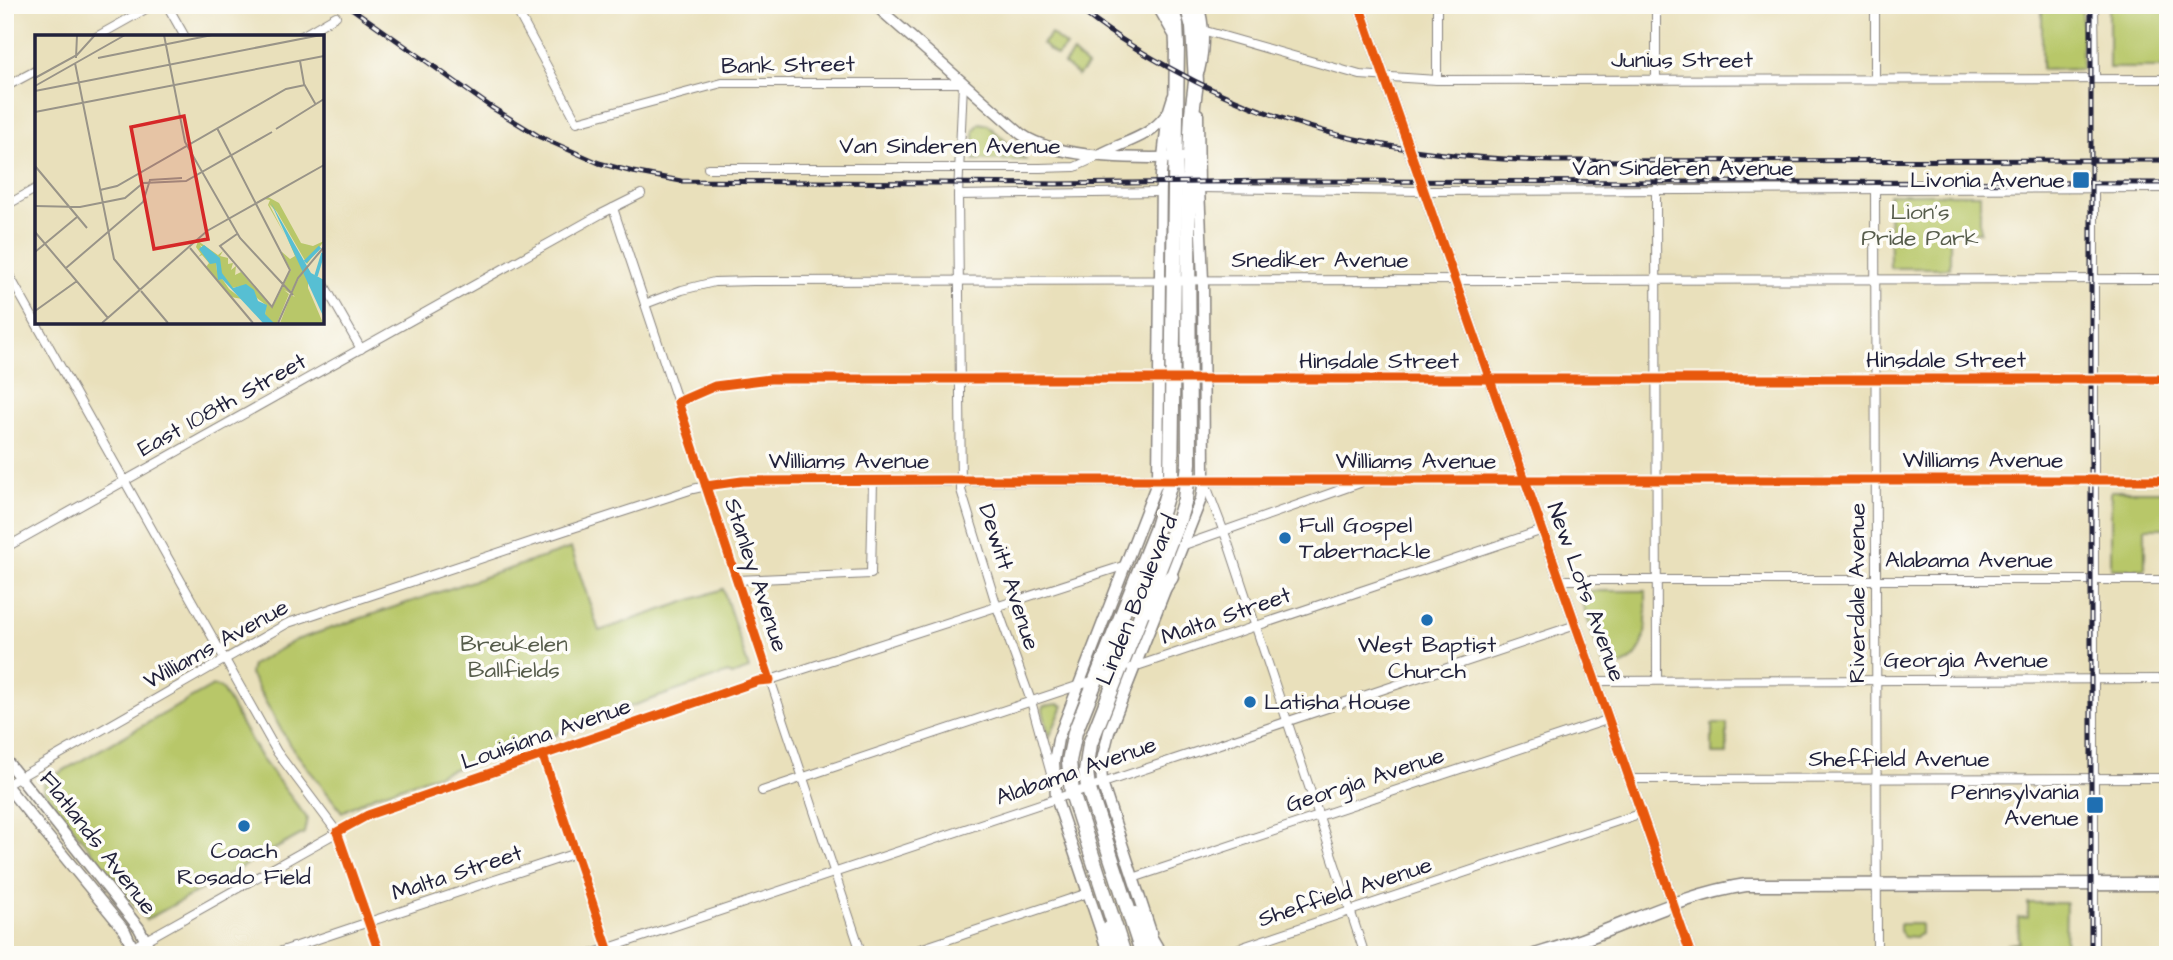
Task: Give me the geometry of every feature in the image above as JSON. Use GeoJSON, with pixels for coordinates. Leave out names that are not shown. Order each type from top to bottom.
{"type":"FeatureCollection","features":[{"type":"Feature","properties":{"kind":"highway","name":"Linden Boulevard"},"geometry":{"type":"LineString","coordinates":[[1124,955],[1072,793],[1069,774],[1070,748],[1156,530],[1165,480],[1166,280],[1176,157],[1177,46],[1176,24],[1170,5]]}},
{"type":"Feature","properties":{"kind":"highway","name":"Linden Boulevard"},"geometry":{"type":"LineString","coordinates":[[1143,955],[1121,890],[1095,785],[1086,772],[1090,744],[1179,519],[1188,480],[1197,380],[1196,280],[1176,157],[1192,113],[1196,82],[1193,26],[1187,5]]}},
{"type":"Feature","properties":{"kind":"highway"},"geometry":{"type":"LineString","coordinates":[[1135,630],[1171,576]]}},
{"type":"Feature","properties":{"kind":"highway"},"geometry":{"type":"LineString","coordinates":[[1121,890],[1159,953]]}},
{"type":"Feature","properties":{"kind":"highway"},"geometry":{"type":"LineString","coordinates":[[1106,900],[1110,955]]}},
{"type":"Feature","properties":{"kind":"main road"},"geometry":{"type":"LineString","coordinates":[[1535,955],[1674,904],[1746,885],[2168,884]]}},
{"type":"Feature","properties":{"kind":"street"},"geometry":{"type":"LineString","coordinates":[[100,35],[153,5]]}},
{"type":"Feature","properties":{"kind":"street"},"geometry":{"type":"LineString","coordinates":[[167,5],[184,35]]}},
{"type":"Feature","properties":{"kind":"street","name":"Bank Street"},"geometry":{"type":"LineString","coordinates":[[514,5],[577,122],[722,83],[963,83]]}},
{"type":"Feature","properties":{"kind":"street"},"geometry":{"type":"LineString","coordinates":[[875,5],[1031,141],[1065,151],[1101,154],[1146,135],[1157,127],[1168,113]]}},
{"type":"Feature","properties":{"kind":"street","name":"Linden Boulevard"},"geometry":{"type":"LineString","coordinates":[[1157,5],[1169,23],[1177,46]]}},
{"type":"Feature","properties":{"kind":"street","name":"Linden Boulevard"},"geometry":{"type":"LineString","coordinates":[[1196,280],[1199,188],[1196,82],[1203,53],[1200,5]]}},
{"type":"Feature","properties":{"kind":"street","name":"New Lots Avenue"},"geometry":{"type":"LineString","coordinates":[[1359,5],[1691,955]]}},
{"type":"Feature","properties":{"kind":"street"},"geometry":{"type":"LineString","coordinates":[[1437,5],[1437,79]]}},
{"type":"Feature","properties":{"kind":"street"},"geometry":{"type":"LineString","coordinates":[[1656,5],[1656,79]]}},
{"type":"Feature","properties":{"kind":"street"},"geometry":{"type":"LineString","coordinates":[[1875,5],[1875,79]]}},
{"type":"Feature","properties":{"kind":"street"},"geometry":{"type":"LineString","coordinates":[[2094,5],[2095,78]]}},
{"type":"Feature","properties":{"kind":"street"},"geometry":{"type":"LineString","coordinates":[[303,35],[336,16]]}},
{"type":"Feature","properties":{"kind":"street","name":"Junius Street"},"geometry":{"type":"LineString","coordinates":[[1202,24],[1360,75],[1385,78],[2168,79]]}},
{"type":"Feature","properties":{"kind":"street"},"geometry":{"type":"LineString","coordinates":[[5,88],[35,71]]}},
{"type":"Feature","properties":{"kind":"street","name":"Dewitt Avenue"},"geometry":{"type":"LineString","coordinates":[[963,83],[958,195],[961,489],[1031,701],[1054,783]]}},
{"type":"Feature","properties":{"kind":"street","name":"Linden Boulevard"},"geometry":{"type":"LineString","coordinates":[[1166,280],[1160,192],[1176,157],[1168,113],[1176,88]]}},
{"type":"Feature","properties":{"kind":"street","name":"Van Sinderen Avenue"},"geometry":{"type":"LineString","coordinates":[[708,168],[1075,167],[1101,154],[1176,157]]}},
{"type":"Feature","properties":{"kind":"street","name":"Van Sinderen Avenue"},"geometry":{"type":"LineString","coordinates":[[1199,188],[1424,191],[2168,188]]}},
{"type":"Feature","properties":{"kind":"street"},"geometry":{"type":"LineString","coordinates":[[5,206],[35,189]]}},
{"type":"Feature","properties":{"kind":"street"},"geometry":{"type":"LineString","coordinates":[[1656,189],[1657,679]]}},
{"type":"Feature","properties":{"kind":"street","name":"Riverdale Avenue"},"geometry":{"type":"LineString","coordinates":[[1875,189],[1877,955]]}},
{"type":"Feature","properties":{"kind":"street"},"geometry":{"type":"LineString","coordinates":[[2094,189],[2094,955]]}},
{"type":"Feature","properties":{"kind":"street","name":"Van Sinderen Avenue"},"geometry":{"type":"LineString","coordinates":[[958,195],[1160,192]]}},
{"type":"Feature","properties":{"kind":"street","name":"East 108th Street"},"geometry":{"type":"LineString","coordinates":[[5,548],[641,194]]}},
{"type":"Feature","properties":{"kind":"street","name":"Stanley Avenue"},"geometry":{"type":"LineString","coordinates":[[612,208],[862,955]]}},
{"type":"Feature","properties":{"kind":"street"},"geometry":{"type":"LineString","coordinates":[[5,268],[35,322]]}},
{"type":"Feature","properties":{"kind":"street","name":"Snediker Avenue"},"geometry":{"type":"LineString","coordinates":[[645,304],[714,282],[2168,279]]}},
{"type":"Feature","properties":{"kind":"street"},"geometry":{"type":"LineString","coordinates":[[324,285],[360,349]]}},
{"type":"Feature","properties":{"kind":"street"},"geometry":{"type":"LineString","coordinates":[[36,324],[277,752],[337,832],[380,955]]}},
{"type":"Feature","properties":{"kind":"street","name":"Hinsdale Street"},"geometry":{"type":"LineString","coordinates":[[678,402],[715,386],[770,379],[2168,379]]}},
{"type":"Feature","properties":{"kind":"street","name":"Linden Boulevard"},"geometry":{"type":"LineString","coordinates":[[1159,953],[1133,878],[1095,785],[1105,745],[1201,499],[1204,480],[1197,380]]}},
{"type":"Feature","properties":{"kind":"street"},"geometry":{"type":"LineString","coordinates":[[737,580],[871,574],[873,480]]}},
{"type":"Feature","properties":{"kind":"street","name":"Linden Boulevard"},"geometry":{"type":"LineString","coordinates":[[1110,955],[1056,798],[1054,783],[1058,739],[1126,565],[1165,480]]}},
{"type":"Feature","properties":{"kind":"street"},"geometry":{"type":"LineString","coordinates":[[1204,480],[1224,531],[1365,955]]}},
{"type":"Feature","properties":{"kind":"street","name":"Williams Avenue"},"geometry":{"type":"LineString","coordinates":[[5,784],[225,659],[307,616],[706,486],[741,481],[2168,480]]}},
{"type":"Feature","properties":{"kind":"street"},"geometry":{"type":"LineString","coordinates":[[1184,545],[1366,481]]}},
{"type":"Feature","properties":{"kind":"street","name":"Malta Street"},"geometry":{"type":"LineString","coordinates":[[762,791],[1543,530]]}},
{"type":"Feature","properties":{"kind":"street","name":"Louisiana Avenue"},"geometry":{"type":"LineString","coordinates":[[119,955],[134,951],[146,940],[368,815],[758,681],[770,680],[1126,565]]}},
{"type":"Feature","properties":{"kind":"street","name":"Alabama Avenue"},"geometry":{"type":"LineString","coordinates":[[1560,580],[2168,580]]}},
{"type":"Feature","properties":{"kind":"street","name":"Alabama Avenue"},"geometry":{"type":"LineString","coordinates":[[588,955],[609,951],[834,872],[1576,625]]}},
{"type":"Feature","properties":{"kind":"street","name":"Georgia Avenue"},"geometry":{"type":"LineString","coordinates":[[1597,681],[2168,680]]}},
{"type":"Feature","properties":{"kind":"street","name":"Georgia Avenue"},"geometry":{"type":"LineString","coordinates":[[1133,878],[1610,719]]}},
{"type":"Feature","properties":{"kind":"street"},"geometry":{"type":"LineString","coordinates":[[543,756],[609,951]]}},
{"type":"Feature","properties":{"kind":"street","name":"Flatlands Avenue"},"geometry":{"type":"LineString","coordinates":[[5,759],[139,928],[153,955]]}},
{"type":"Feature","properties":{"kind":"street","name":"Sheffield Avenue"},"geometry":{"type":"LineString","coordinates":[[1630,779],[2168,778]]}},
{"type":"Feature","properties":{"kind":"street","name":"Flatlands Avenue"},"geometry":{"type":"LineString","coordinates":[[5,784],[125,931],[134,951]]}},
{"type":"Feature","properties":{"kind":"street","name":"Sheffield Avenue"},"geometry":{"type":"LineString","coordinates":[[1219,955],[1642,813]]}},
{"type":"Feature","properties":{"kind":"street","name":"Malta Street"},"geometry":{"type":"LineString","coordinates":[[270,955],[576,853]]}},
{"type":"Feature","properties":{"kind":"street"},"geometry":{"type":"LineString","coordinates":[[902,955],[1088,893]]}},
{"type":"Feature","properties":{"kind":"green space"},"geometry":{"type":"Polygon","coordinates":[[[2042,5],[2082,5],[2082,69],[2042,70],[2042,5]]]}},
{"type":"Feature","properties":{"kind":"green space"},"geometry":{"type":"Polygon","coordinates":[[[2109,5],[2168,5],[2168,68],[2109,68],[2109,5]]]}},
{"type":"Feature","properties":{"kind":"green space"},"geometry":{"type":"Polygon","coordinates":[[[1051,34],[1066,46],[1057,56],[1042,44],[1051,34]]]}},
{"type":"Feature","properties":{"kind":"green space"},"geometry":{"type":"Polygon","coordinates":[[[1073,53],[1087,66],[1078,76],[1064,64],[1073,53]]]}},
{"type":"Feature","properties":{"kind":"green space"},"geometry":{"type":"Polygon","coordinates":[[[980,123],[988,125],[1026,160],[974,160],[974,130],[980,123]]]}},
{"type":"Feature","properties":{"kind":"green space","name":"Lion's Pride Park"},"geometry":{"type":"Polygon","coordinates":[[[1889,194],[1980,194],[1980,232],[1950,232],[1950,268],[1890,268],[1889,194]]]}},
{"type":"Feature","properties":{"kind":"green space"},"geometry":{"type":"Polygon","coordinates":[[[2111,491],[2168,491],[2168,528],[2145,528],[2145,569],[2111,569],[2111,491]]]}},
{"type":"Feature","properties":{"kind":"green space","name":"Breukelen Ballfields"},"geometry":{"type":"Polygon","coordinates":[[[571,548],[599,631],[723,589],[749,669],[732,675],[728,673],[562,730],[556,735],[373,796],[342,812],[289,744],[250,674],[252,665],[296,640],[571,548]]]}},
{"type":"Feature","properties":{"kind":"green space"},"geometry":{"type":"Polygon","coordinates":[[[1578,591],[1646,591],[1643,642],[1639,652],[1631,660],[1605,669],[1578,591]]]}},
{"type":"Feature","properties":{"kind":"green space"},"geometry":{"type":"Polygon","coordinates":[[[213,686],[221,688],[261,758],[307,818],[304,833],[146,920],[43,790],[45,781],[213,686]]]}},
{"type":"Feature","properties":{"kind":"green space"},"geometry":{"type":"Polygon","coordinates":[[[1044,706],[1063,706],[1049,738],[1044,706]]]}},
{"type":"Feature","properties":{"kind":"green space"},"geometry":{"type":"Polygon","coordinates":[[[1712,724],[1727,724],[1727,754],[1712,754],[1712,724]]]}},
{"type":"Feature","properties":{"kind":"green space"},"geometry":{"type":"Polygon","coordinates":[[[2028,903],[2066,903],[2065,955],[2007,955],[2007,944],[2019,943],[2018,918],[2028,917],[2028,903]]]}},
{"type":"Feature","properties":{"kind":"green space"},"geometry":{"type":"Polygon","coordinates":[[[1900,924],[1921,924],[1921,934],[1915,937],[1904,936],[1900,931],[1900,924]]]}},
{"type":"Feature","properties":{"kind":"railway"},"geometry":{"type":"LineString","coordinates":[[347,5],[491,107],[540,137],[599,163],[681,181],[1056,184],[1278,181],[2168,183]]}},
{"type":"Feature","properties":{"kind":"railway"},"geometry":{"type":"LineString","coordinates":[[1075,5],[1097,23],[1168,67],[1214,91],[1261,110],[1354,139],[1450,155],[1552,161],[2168,160]]}},
{"type":"Feature","properties":{"kind":"railway"},"geometry":{"type":"LineString","coordinates":[[2091,5],[2091,955]]}},
{"type":"Feature","properties":{"kind":"cycle path"},"geometry":{"type":"LineString","coordinates":[[1359,5],[1691,955]]}},
{"type":"Feature","properties":{"kind":"cycle path"},"geometry":{"type":"LineString","coordinates":[[380,955],[337,832],[368,815],[758,681],[770,680],[678,402],[715,386],[770,379],[2168,379]]}},
{"type":"Feature","properties":{"kind":"cycle path"},"geometry":{"type":"LineString","coordinates":[[706,486],[742,481],[949,480],[2168,480]]}},
{"type":"Feature","properties":{"kind":"cycle path"},"geometry":{"type":"LineString","coordinates":[[543,756],[610,955]]}},
{"type":"Feature","properties":{"kind":"place","name":"Livonia Avenue"},"geometry":{"type":"Point","coordinates":[2081,180]}},
{"type":"Feature","properties":{"kind":"place","name":"Full Gospel Tabernackle"},"geometry":{"type":"Point","coordinates":[1285,538]}},
{"type":"Feature","properties":{"kind":"place","name":"West Baptist Church"},"geometry":{"type":"Point","coordinates":[1427,620]}},
{"type":"Feature","properties":{"kind":"place","name":"Latisha House"},"geometry":{"type":"Point","coordinates":[1250,702]}},
{"type":"Feature","properties":{"kind":"place","name":"Pennsylvania Avenue"},"geometry":{"type":"Point","coordinates":[2095,805]}},
{"type":"Feature","properties":{"kind":"place","name":"Coach Rosado Field"},"geometry":{"type":"Point","coordinates":[244,826]}}]}
